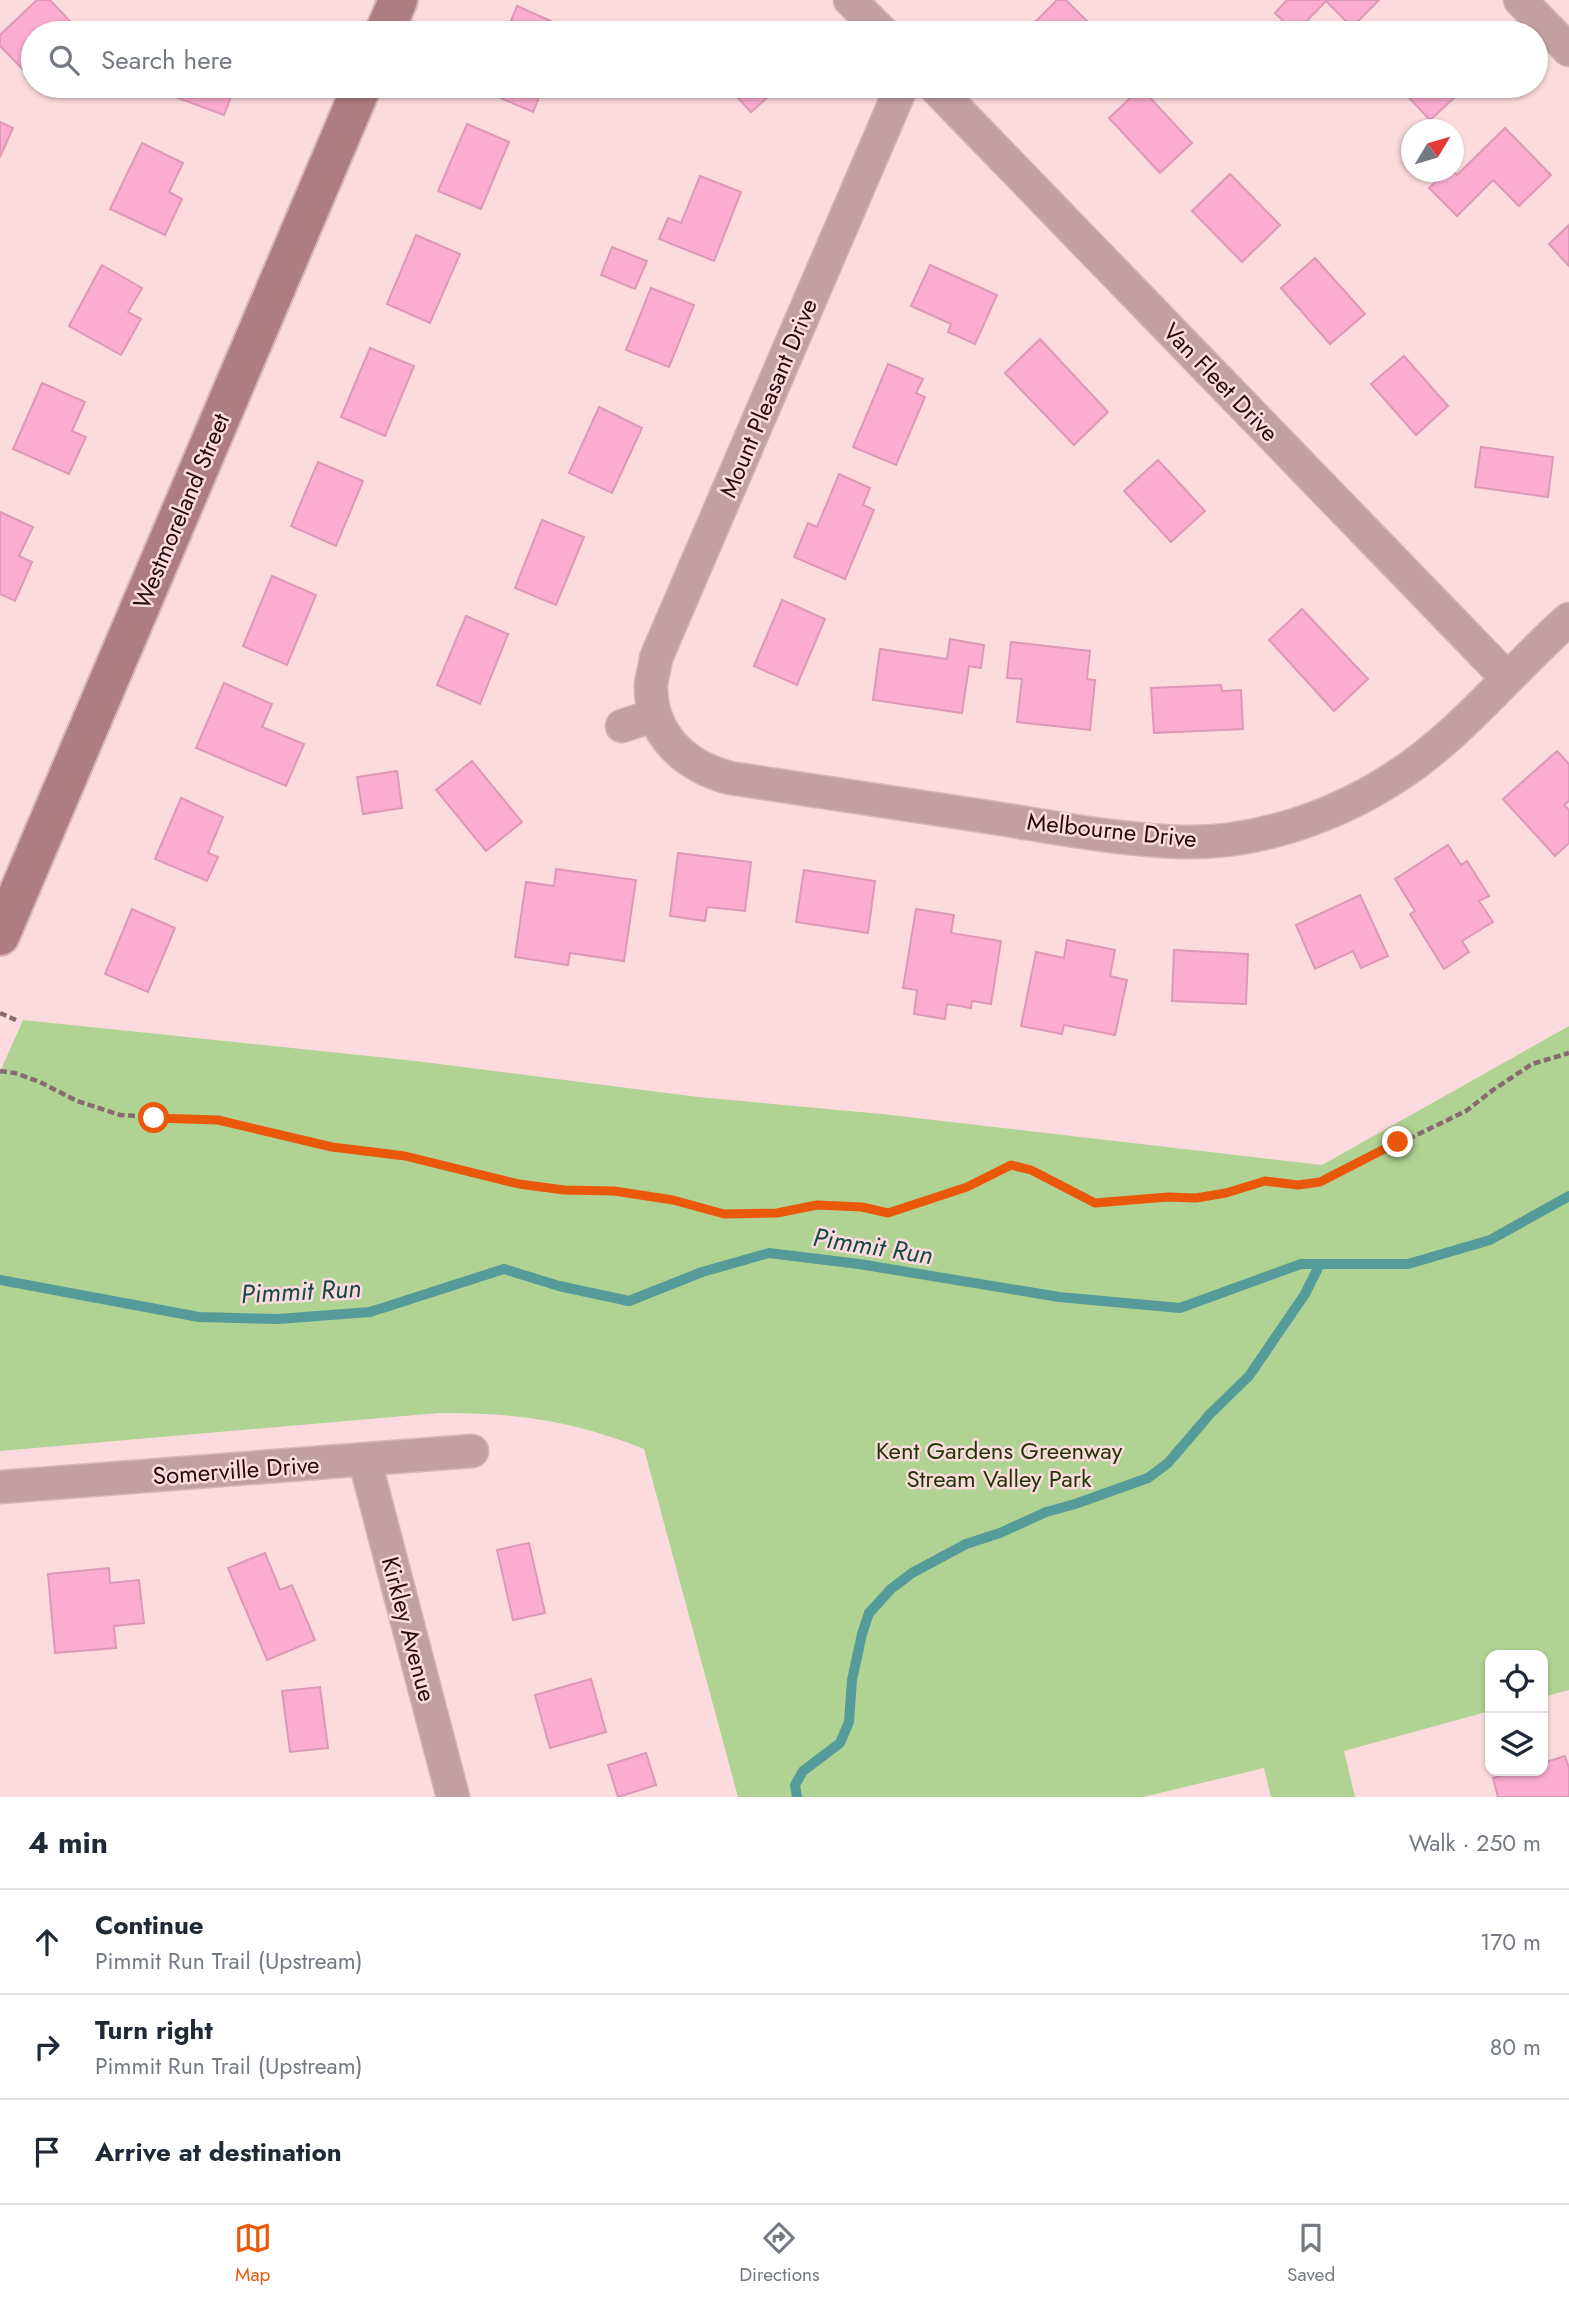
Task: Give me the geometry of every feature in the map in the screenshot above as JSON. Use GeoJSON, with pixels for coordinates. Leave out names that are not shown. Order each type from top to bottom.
{"type":"FeatureCollection","features":[{"type":"Feature","properties":{"kind":"main road"},"geometry":{"type":"LineString","coordinates":[[389,21],[398,0]]}},
{"type":"Feature","properties":{"kind":"main road","name":"Westmoreland Street"},"geometry":{"type":"LineString","coordinates":[[0,936],[357,98]]}},
{"type":"Feature","properties":{"kind":"street"},"geometry":{"type":"LineString","coordinates":[[850,0],[871,21]]}},
{"type":"Feature","properties":{"kind":"street"},"geometry":{"type":"LineString","coordinates":[[1520,0],[1541,21]]}},
{"type":"Feature","properties":{"kind":"street"},"geometry":{"type":"LineString","coordinates":[[1548,29],[1569,50]]}},
{"type":"Feature","properties":{"kind":"street","name":"Mount Pleasant Drive"},"geometry":{"type":"LineString","coordinates":[[655,715],[651,685],[656,658],[897,98]]}},
{"type":"Feature","properties":{"kind":"street","name":"Van Fleet Drive"},"geometry":{"type":"LineString","coordinates":[[946,98],[1507,678]]}},
{"type":"Feature","properties":{"kind":"street","name":"Melbourne Drive"},"geometry":{"type":"LineString","coordinates":[[655,715],[667,739],[685,759],[708,772],[730,778],[1107,835],[1183,842],[1238,837],[1294,825],[1347,805],[1398,776],[1444,740],[1569,619]]}},
{"type":"Feature","properties":{"kind":"street"},"geometry":{"type":"LineString","coordinates":[[622,726],[655,715]]}},
{"type":"Feature","properties":{"kind":"street","name":"Somerville Drive"},"geometry":{"type":"LineString","coordinates":[[0,1487],[472,1451]]}},
{"type":"Feature","properties":{"kind":"street","name":"Kirkley Avenue"},"geometry":{"type":"LineString","coordinates":[[365,1461],[453,1797]]}},
{"type":"Feature","properties":{"kind":"path"},"geometry":{"type":"LineString","coordinates":[[0,1013],[16,1020]]}},
{"type":"Feature","properties":{"kind":"path"},"geometry":{"type":"LineString","coordinates":[[0,1071],[40,1082],[77,1101],[120,1115],[218,1120],[332,1147],[405,1156],[519,1184],[564,1190],[614,1191],[673,1200],[724,1214],[777,1213],[817,1205],[862,1207],[888,1213],[967,1187],[1011,1165],[1031,1170],[1095,1203],[1168,1197],[1196,1198],[1226,1193],[1265,1181],[1298,1185],[1320,1182],[1466,1111],[1532,1064],[1569,1054]]}},
{"type":"Feature","properties":{"kind":"green space","name":"Kent Gardens Greenway Stream Valley Park"},"geometry":{"type":"Polygon","coordinates":[[[23,1020],[416,1061],[698,1097],[882,1114],[1322,1165],[1569,1026],[1569,1690],[1548,1696],[1548,1650],[1485,1650],[1485,1712],[1344,1751],[1355,1797],[1271,1797],[1264,1768],[1143,1797],[738,1797],[644,1449],[593,1431],[543,1420],[493,1414],[439,1413],[0,1451],[0,1072],[23,1020]]]}},
{"type":"Feature","properties":{"kind":"building"},"geometry":{"type":"Polygon","coordinates":[[[37,0],[50,0],[70,21],[21,21],[21,68],[0,46],[0,35],[37,0]]]}},
{"type":"Feature","properties":{"kind":"building"},"geometry":{"type":"Polygon","coordinates":[[[1057,0],[1066,0],[1087,21],[1036,21],[1057,0]]]}},
{"type":"Feature","properties":{"kind":"building"},"geometry":{"type":"Polygon","coordinates":[[[1287,0],[1379,0],[1358,21],[1346,21],[1326,1],[1307,21],[1283,21],[1275,13],[1287,0]]]}},
{"type":"Feature","properties":{"kind":"building"},"geometry":{"type":"Polygon","coordinates":[[[517,6],[551,21],[511,21],[517,6]]]}},
{"type":"Feature","properties":{"kind":"building"},"geometry":{"type":"Polygon","coordinates":[[[178,98],[230,98],[224,115],[178,98]]]}},
{"type":"Feature","properties":{"kind":"building"},"geometry":{"type":"Polygon","coordinates":[[[501,98],[539,98],[533,112],[501,98]]]}},
{"type":"Feature","properties":{"kind":"building"},"geometry":{"type":"Polygon","coordinates":[[[738,98],[767,98],[751,112],[738,98]]]}},
{"type":"Feature","properties":{"kind":"building"},"geometry":{"type":"Polygon","coordinates":[[[1130,98],[1150,98],[1192,143],[1160,173],[1109,118],[1130,98]]]}},
{"type":"Feature","properties":{"kind":"building"},"geometry":{"type":"Polygon","coordinates":[[[1409,98],[1454,98],[1429,119],[1409,98]]]}},
{"type":"Feature","properties":{"kind":"building"},"geometry":{"type":"Polygon","coordinates":[[[0,122],[13,128],[0,157],[0,122]]]}},
{"type":"Feature","properties":{"kind":"building"},"geometry":{"type":"Polygon","coordinates":[[[467,124],[509,142],[481,209],[438,191],[467,124]]]}},
{"type":"Feature","properties":{"kind":"building"},"geometry":{"type":"Polygon","coordinates":[[[1505,128],[1551,175],[1519,206],[1493,180],[1457,216],[1429,188],[1435,182],[1464,182],[1464,168],[1505,128]]]}},
{"type":"Feature","properties":{"kind":"building"},"geometry":{"type":"Polygon","coordinates":[[[142,143],[183,163],[169,192],[182,199],[165,235],[110,209],[142,143]]]}},
{"type":"Feature","properties":{"kind":"building"},"geometry":{"type":"Polygon","coordinates":[[[1230,174],[1280,225],[1242,262],[1192,211],[1230,174]]]}},
{"type":"Feature","properties":{"kind":"building"},"geometry":{"type":"Polygon","coordinates":[[[700,176],[741,192],[714,261],[659,239],[668,218],[681,223],[700,176]]]}},
{"type":"Feature","properties":{"kind":"building"},"geometry":{"type":"Polygon","coordinates":[[[1569,225],[1569,266],[1549,244],[1569,225]]]}},
{"type":"Feature","properties":{"kind":"building"},"geometry":{"type":"Polygon","coordinates":[[[416,235],[460,254],[430,323],[387,304],[416,235]]]}},
{"type":"Feature","properties":{"kind":"building"},"geometry":{"type":"Polygon","coordinates":[[[612,247],[647,261],[635,289],[601,275],[612,247]]]}},
{"type":"Feature","properties":{"kind":"building"},"geometry":{"type":"Polygon","coordinates":[[[1315,258],[1365,314],[1330,344],[1281,288],[1315,258]]]}},
{"type":"Feature","properties":{"kind":"building"},"geometry":{"type":"Polygon","coordinates":[[[102,265],[142,288],[128,312],[141,319],[121,355],[69,326],[102,265]]]}},
{"type":"Feature","properties":{"kind":"building"},"geometry":{"type":"Polygon","coordinates":[[[930,265],[997,295],[975,344],[948,332],[951,324],[911,306],[930,265]]]}},
{"type":"Feature","properties":{"kind":"building"},"geometry":{"type":"Polygon","coordinates":[[[651,288],[694,305],[669,367],[626,350],[651,288]]]}},
{"type":"Feature","properties":{"kind":"building"},"geometry":{"type":"Polygon","coordinates":[[[1040,339],[1108,412],[1074,445],[1005,373],[1040,339]]]}},
{"type":"Feature","properties":{"kind":"building"},"geometry":{"type":"Polygon","coordinates":[[[370,348],[414,366],[385,436],[341,417],[370,348]]]}},
{"type":"Feature","properties":{"kind":"building"},"geometry":{"type":"Polygon","coordinates":[[[1404,356],[1448,406],[1416,435],[1371,384],[1404,356]]]}},
{"type":"Feature","properties":{"kind":"building"},"geometry":{"type":"Polygon","coordinates":[[[888,364],[923,379],[916,393],[925,397],[896,465],[853,447],[888,364]]]}},
{"type":"Feature","properties":{"kind":"building"},"geometry":{"type":"Polygon","coordinates":[[[42,383],[85,402],[72,431],[86,437],[69,474],[13,449],[42,383]]]}},
{"type":"Feature","properties":{"kind":"building"},"geometry":{"type":"Polygon","coordinates":[[[599,407],[642,428],[612,493],[569,473],[599,407]]]}},
{"type":"Feature","properties":{"kind":"building"},"geometry":{"type":"Polygon","coordinates":[[[1481,447],[1553,457],[1548,497],[1475,487],[1481,447]]]}},
{"type":"Feature","properties":{"kind":"building"},"geometry":{"type":"Polygon","coordinates":[[[1158,460],[1205,511],[1171,542],[1124,491],[1158,460]]]}},
{"type":"Feature","properties":{"kind":"building"},"geometry":{"type":"Polygon","coordinates":[[[318,462],[363,481],[336,546],[291,526],[318,462]]]}},
{"type":"Feature","properties":{"kind":"building"},"geometry":{"type":"Polygon","coordinates":[[[839,474],[870,488],[863,505],[874,510],[845,579],[794,557],[808,523],[817,527],[839,474]]]}},
{"type":"Feature","properties":{"kind":"building"},"geometry":{"type":"Polygon","coordinates":[[[0,512],[33,527],[19,556],[32,562],[15,601],[0,594],[0,512]]]}},
{"type":"Feature","properties":{"kind":"building"},"geometry":{"type":"Polygon","coordinates":[[[542,520],[584,537],[556,605],[515,588],[542,520]]]}},
{"type":"Feature","properties":{"kind":"building"},"geometry":{"type":"Polygon","coordinates":[[[272,576],[316,595],[287,665],[243,646],[272,576]]]}},
{"type":"Feature","properties":{"kind":"building"},"geometry":{"type":"Polygon","coordinates":[[[782,600],[825,619],[797,685],[754,666],[782,600]]]}},
{"type":"Feature","properties":{"kind":"building"},"geometry":{"type":"Polygon","coordinates":[[[1302,609],[1368,679],[1334,711],[1269,640],[1302,609]]]}},
{"type":"Feature","properties":{"kind":"building"},"geometry":{"type":"Polygon","coordinates":[[[466,616],[508,634],[480,704],[437,685],[466,616]]]}},
{"type":"Feature","properties":{"kind":"building"},"geometry":{"type":"Polygon","coordinates":[[[950,639],[984,645],[981,668],[969,666],[962,713],[873,700],[880,649],[947,659],[950,639]]]}},
{"type":"Feature","properties":{"kind":"building"},"geometry":{"type":"Polygon","coordinates":[[[1011,642],[1090,651],[1087,679],[1095,680],[1090,730],[1017,722],[1022,679],[1007,678],[1011,642]]]}},
{"type":"Feature","properties":{"kind":"building"},"geometry":{"type":"Polygon","coordinates":[[[224,683],[272,704],[262,727],[304,744],[286,786],[196,748],[224,683]]]}},
{"type":"Feature","properties":{"kind":"building"},"geometry":{"type":"Polygon","coordinates":[[[1221,685],[1222,691],[1241,690],[1243,729],[1154,733],[1151,688],[1221,685]]]}},
{"type":"Feature","properties":{"kind":"building"},"geometry":{"type":"Polygon","coordinates":[[[1557,751],[1569,764],[1569,801],[1564,805],[1569,810],[1569,843],[1555,856],[1503,799],[1557,751]]]}},
{"type":"Feature","properties":{"kind":"building"},"geometry":{"type":"Polygon","coordinates":[[[472,761],[522,822],[486,851],[436,790],[472,761]]]}},
{"type":"Feature","properties":{"kind":"building"},"geometry":{"type":"Polygon","coordinates":[[[397,771],[402,808],[363,814],[357,777],[397,771]]]}},
{"type":"Feature","properties":{"kind":"building"},"geometry":{"type":"Polygon","coordinates":[[[181,798],[223,817],[208,853],[218,857],[207,881],[155,859],[181,798]]]}},
{"type":"Feature","properties":{"kind":"building"},"geometry":{"type":"Polygon","coordinates":[[[1448,845],[1461,865],[1467,861],[1489,896],[1479,901],[1493,922],[1462,941],[1469,952],[1444,969],[1410,914],[1415,911],[1395,879],[1448,845]]]}},
{"type":"Feature","properties":{"kind":"building"},"geometry":{"type":"Polygon","coordinates":[[[678,853],[751,862],[745,911],[707,907],[705,921],[670,916],[678,853]]]}},
{"type":"Feature","properties":{"kind":"building"},"geometry":{"type":"Polygon","coordinates":[[[556,869],[636,880],[624,961],[570,953],[568,965],[515,957],[526,882],[554,886],[556,869]]]}},
{"type":"Feature","properties":{"kind":"building"},"geometry":{"type":"Polygon","coordinates":[[[804,870],[875,881],[868,933],[796,922],[804,870]]]}},
{"type":"Feature","properties":{"kind":"building"},"geometry":{"type":"Polygon","coordinates":[[[1360,895],[1388,956],[1361,968],[1353,951],[1315,969],[1296,925],[1360,895]]]}},
{"type":"Feature","properties":{"kind":"building"},"geometry":{"type":"Polygon","coordinates":[[[132,909],[175,928],[148,992],[105,974],[132,909]]]}},
{"type":"Feature","properties":{"kind":"building"},"geometry":{"type":"Polygon","coordinates":[[[916,909],[954,915],[951,933],[1001,941],[991,1004],[972,1001],[971,1008],[947,1004],[945,1019],[914,1014],[917,990],[903,988],[916,909]]]}},
{"type":"Feature","properties":{"kind":"building"},"geometry":{"type":"Polygon","coordinates":[[[1067,940],[1115,950],[1110,976],[1127,980],[1115,1035],[1064,1025],[1062,1034],[1021,1026],[1036,952],[1064,958],[1067,940]]]}},
{"type":"Feature","properties":{"kind":"building"},"geometry":{"type":"Polygon","coordinates":[[[1174,950],[1248,954],[1246,1004],[1172,1001],[1174,950]]]}},
{"type":"Feature","properties":{"kind":"building"},"geometry":{"type":"Polygon","coordinates":[[[529,1543],[545,1613],[513,1620],[497,1550],[529,1543]]]}},
{"type":"Feature","properties":{"kind":"building"},"geometry":{"type":"Polygon","coordinates":[[[265,1553],[280,1590],[292,1585],[315,1640],[267,1660],[228,1568],[265,1553]]]}},
{"type":"Feature","properties":{"kind":"building"},"geometry":{"type":"Polygon","coordinates":[[[109,1568],[110,1583],[139,1580],[144,1623],[114,1626],[116,1648],[55,1653],[48,1574],[109,1568]]]}},
{"type":"Feature","properties":{"kind":"building"},"geometry":{"type":"Polygon","coordinates":[[[591,1679],[606,1732],[550,1748],[535,1695],[591,1679]]]}},
{"type":"Feature","properties":{"kind":"building"},"geometry":{"type":"Polygon","coordinates":[[[320,1687],[328,1748],[290,1752],[282,1691],[320,1687]]]}},
{"type":"Feature","properties":{"kind":"building"},"geometry":{"type":"Polygon","coordinates":[[[646,1753],[656,1785],[618,1797],[608,1765],[646,1753]]]}},
{"type":"Feature","properties":{"kind":"building"},"geometry":{"type":"Polygon","coordinates":[[[1565,1756],[1569,1768],[1569,1797],[1498,1797],[1493,1778],[1548,1776],[1548,1761],[1565,1756]]]}},
{"type":"Feature","properties":{"kind":"waterway","name":"Pimmit Run"},"geometry":{"type":"LineString","coordinates":[[0,1280],[199,1317],[278,1319],[370,1312],[504,1269],[559,1286],[629,1301],[702,1272],[769,1253],[859,1264],[1059,1297],[1180,1308],[1301,1264],[1408,1264],[1490,1240],[1569,1196]]}},
{"type":"Feature","properties":{"kind":"waterway"},"geometry":{"type":"LineString","coordinates":[[797,1797],[795,1785],[803,1771],[840,1743],[849,1722],[852,1680],[862,1634],[869,1613],[891,1589],[912,1573],[966,1544],[1000,1533],[1046,1512],[1148,1478],[1168,1463],[1210,1414],[1249,1376],[1305,1294],[1320,1264]]}},
{"type":"Feature","properties":{"kind":"route"},"geometry":{"type":"LineString","coordinates":[[154,1118],[218,1120],[332,1147],[436,1162],[519,1184],[564,1190],[614,1191],[673,1200],[724,1214],[760,1215],[817,1205],[862,1207],[888,1213],[967,1187],[1011,1165],[1031,1170],[1095,1203],[1168,1197],[1196,1198],[1226,1193],[1265,1181],[1298,1185],[1320,1182],[1398,1142]]}}]}
